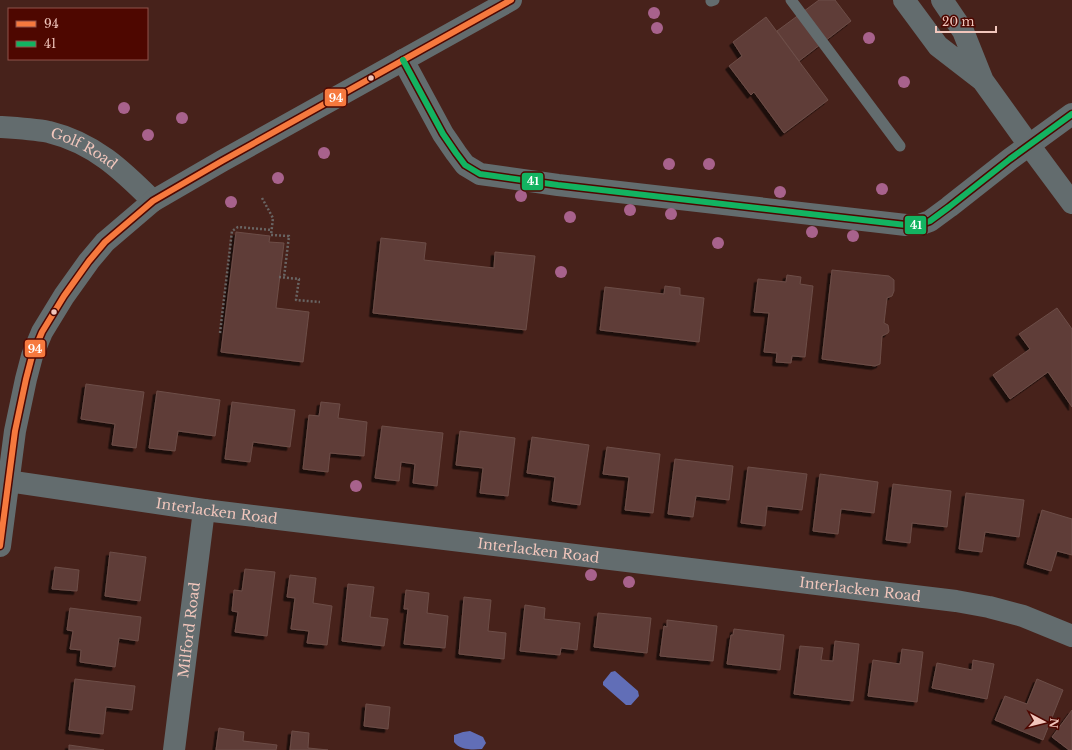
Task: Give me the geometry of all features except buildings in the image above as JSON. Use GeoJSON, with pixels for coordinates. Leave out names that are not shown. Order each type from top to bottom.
{"type":"FeatureCollection","features":[{"type":"Feature","properties":{"kind":"street"},"geometry":{"type":"LineString","coordinates":[[0,546],[4,481],[32,356],[42,332],[64,296],[89,261],[105,242],[152,201],[222,160],[511,0]]}},
{"type":"Feature","properties":{"kind":"street"},"geometry":{"type":"LineString","coordinates":[[904,0],[938,46],[983,81]]}},
{"type":"Feature","properties":{"kind":"street"},"geometry":{"type":"LineString","coordinates":[[942,0],[963,31],[983,81],[1072,203]]}},
{"type":"Feature","properties":{"kind":"street"},"geometry":{"type":"LineString","coordinates":[[403,60],[443,134],[466,165],[480,174],[501,178],[906,225],[919,225],[930,221],[1072,114]]}},
{"type":"Feature","properties":{"kind":"street","name":"Golf Road"},"geometry":{"type":"LineString","coordinates":[[0,127],[50,132],[85,145],[98,152],[132,180],[152,201]]}},
{"type":"Feature","properties":{"kind":"street","name":"Interlacken Road"},"geometry":{"type":"LineString","coordinates":[[4,481],[204,510],[956,601],[989,607],[1023,616],[1072,636]]}},
{"type":"Feature","properties":{"kind":"street","name":"Milford Road"},"geometry":{"type":"LineString","coordinates":[[174,750],[204,510]]}},
{"type":"Feature","properties":{"kind":"lane"},"geometry":{"type":"LineString","coordinates":[[791,0],[900,146]]}},
{"type":"Feature","properties":{"kind":"path"},"geometry":{"type":"LineString","coordinates":[[262,198],[273,218],[271,234],[289,236],[284,277]]}},
{"type":"Feature","properties":{"kind":"path"},"geometry":{"type":"LineString","coordinates":[[220,333],[232,231],[238,227],[272,230]]}},
{"type":"Feature","properties":{"kind":"path"},"geometry":{"type":"LineString","coordinates":[[280,277],[299,279],[296,300],[320,302]]}},
{"type":"Feature","properties":{"kind":"water"},"geometry":{"type":"Polygon","coordinates":[[[615,671],[638,691],[639,696],[631,705],[626,705],[603,685],[603,682],[611,672],[615,671]]]}},
{"type":"Feature","properties":{"kind":"water"},"geometry":{"type":"Polygon","coordinates":[[[470,731],[483,737],[486,743],[482,749],[463,748],[454,742],[454,735],[470,731]]]}},
{"type":"Feature","properties":{"kind":"transit line","name":"94"},"geometry":{"type":"LineString","coordinates":[[0,546],[15,431],[32,356],[42,332],[64,296],[89,261],[105,242],[153,201],[511,0]]}},
{"type":"Feature","properties":{"kind":"transit line","name":"41"},"geometry":{"type":"LineString","coordinates":[[403,60],[443,134],[465,165],[480,174],[558,185],[906,225],[919,225],[930,221],[1010,159],[1072,114]]}}]}
